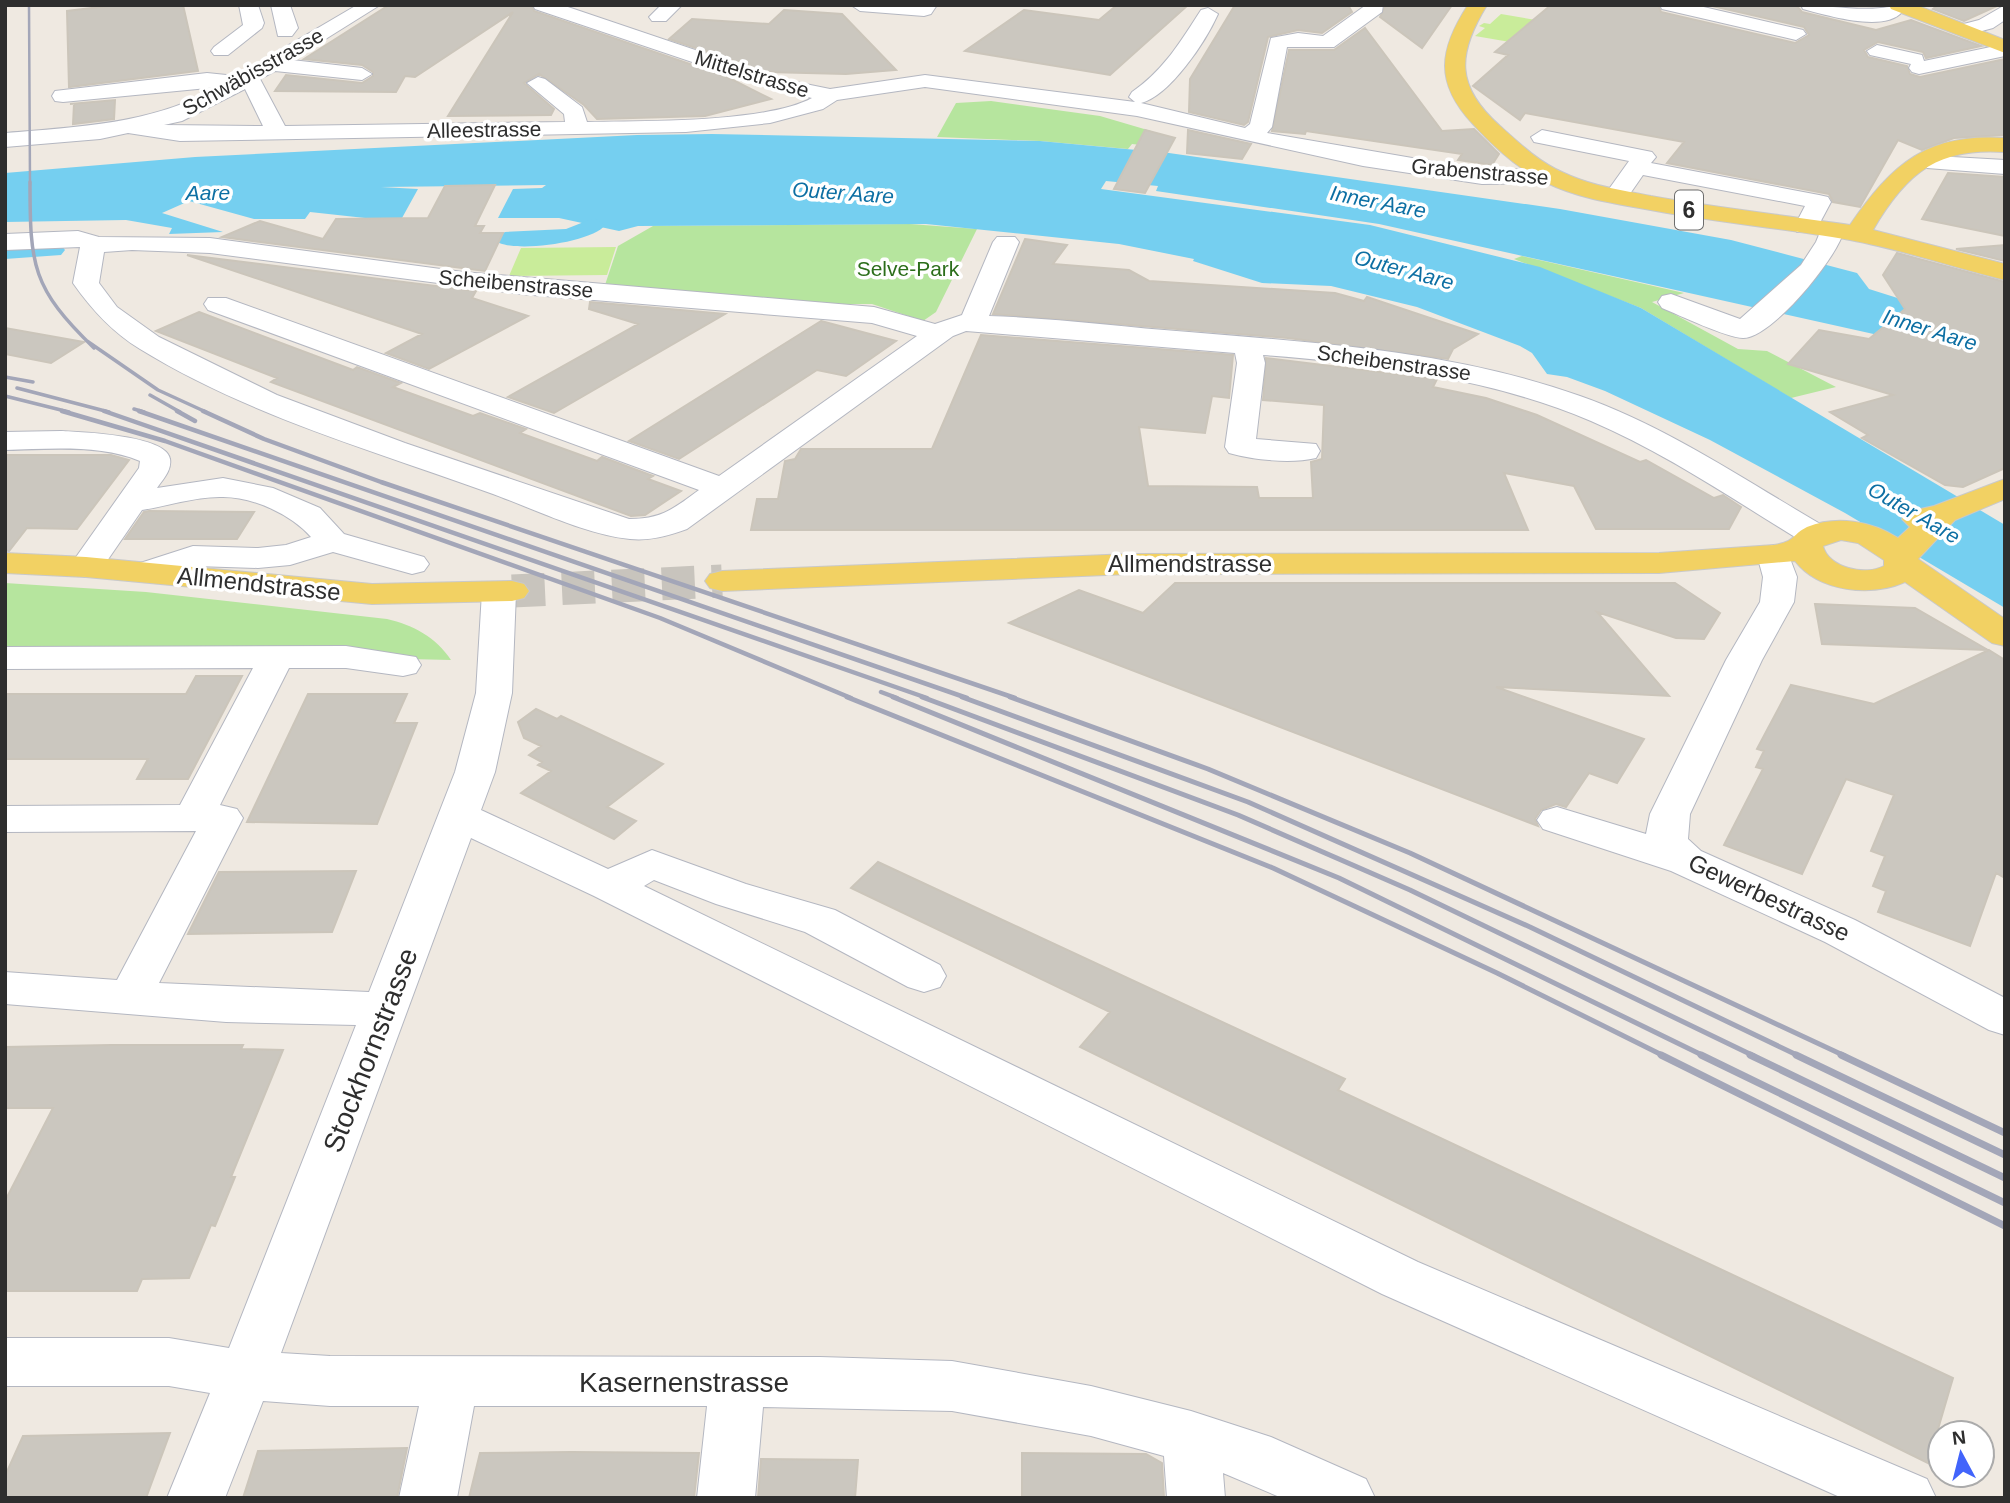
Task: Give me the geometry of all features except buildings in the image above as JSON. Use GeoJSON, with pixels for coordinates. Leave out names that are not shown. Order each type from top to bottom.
{"type":"FeatureCollection","features":[{"type":"Feature","properties":{"kind":"main road","name":"6"},"geometry":{"type":"LineString","coordinates":[[1478,5],[1462,33],[1454,55],[1453,72],[1459,94],[1498,136],[1551,176]]}},
{"type":"Feature","properties":{"kind":"main road"},"geometry":{"type":"LineString","coordinates":[[1895,9],[1963,30],[2005,48]]}},
{"type":"Feature","properties":{"kind":"main road"},"geometry":{"type":"LineString","coordinates":[[1868,236],[1899,178],[1924,156],[1964,144],[2005,147]]}},
{"type":"Feature","properties":{"kind":"main road"},"geometry":{"type":"LineString","coordinates":[[1868,236],[1916,179],[1935,163],[1971,152],[2005,147]]}},
{"type":"Feature","properties":{"kind":"main road","name":"Grabenstrasse"},"geometry":{"type":"LineString","coordinates":[[1551,176],[1616,196],[1727,217],[1868,236]]}},
{"type":"Feature","properties":{"kind":"main road","name":"6"},"geometry":{"type":"LineString","coordinates":[[1868,236],[2005,272]]}},
{"type":"Feature","properties":{"kind":"main road"},"geometry":{"type":"LineString","coordinates":[[1944,513],[1896,564],[1851,579],[1800,557],[1833,532],[1862,532],[1944,513],[1990,494]]}},
{"type":"Feature","properties":{"kind":"main road"},"geometry":{"type":"LineString","coordinates":[[1862,532],[1887,545],[1896,564],[1993,628]]}},
{"type":"Feature","properties":{"kind":"main road","name":"Allmendstrasse"},"geometry":{"type":"LineString","coordinates":[[722,581],[1118,564],[1659,563],[1724,573],[1800,557]]}},
{"type":"Feature","properties":{"kind":"main road","name":"Allmendstrasse"},"geometry":{"type":"LineString","coordinates":[[5,562],[146,572],[372,594],[505,592]]}},
{"type":"Feature","properties":{"kind":"street"},"geometry":{"type":"LineString","coordinates":[[221,51],[254,23],[248,5]]}},
{"type":"Feature","properties":{"kind":"street"},"geometry":{"type":"LineString","coordinates":[[280,5],[288,27],[285,32]]}},
{"type":"Feature","properties":{"kind":"street","name":"Schwäbisstrasse"},"geometry":{"type":"LineString","coordinates":[[5,140],[133,127],[186,112],[371,5]]}},
{"type":"Feature","properties":{"kind":"street","name":"Mittelstrasse"},"geometry":{"type":"LineString","coordinates":[[542,5],[776,84],[830,94],[925,81],[1007,80]]}},
{"type":"Feature","properties":{"kind":"street"},"geometry":{"type":"LineString","coordinates":[[860,5],[924,10],[928,5]]}},
{"type":"Feature","properties":{"kind":"street"},"geometry":{"type":"LineString","coordinates":[[1669,5],[1702,15],[1796,34]]}},
{"type":"Feature","properties":{"kind":"street"},"geometry":{"type":"LineString","coordinates":[[1757,5],[1795,14],[1816,6],[1854,17],[1895,9]]}},
{"type":"Feature","properties":{"kind":"street"},"geometry":{"type":"LineString","coordinates":[[1249,136],[1261,127],[1278,42],[1298,39],[1327,43],[1375,8]]}},
{"type":"Feature","properties":{"kind":"street"},"geometry":{"type":"LineString","coordinates":[[1963,30],[1981,26],[2005,11]]}},
{"type":"Feature","properties":{"kind":"street"},"geometry":{"type":"LineString","coordinates":[[1138,103],[1176,64],[1208,14]]}},
{"type":"Feature","properties":{"kind":"street"},"geometry":{"type":"LineString","coordinates":[[1675,25],[1702,15]]}},
{"type":"Feature","properties":{"kind":"street"},"geometry":{"type":"LineString","coordinates":[[1877,51],[1911,61],[1962,59],[2005,48]]}},
{"type":"Feature","properties":{"kind":"street"},"geometry":{"type":"LineString","coordinates":[[2005,61],[1993,64],[2005,72]]}},
{"type":"Feature","properties":{"kind":"street"},"geometry":{"type":"LineString","coordinates":[[271,64],[362,74]]}},
{"type":"Feature","properties":{"kind":"street"},"geometry":{"type":"LineString","coordinates":[[63,96],[207,79],[253,84],[276,133]]}},
{"type":"Feature","properties":{"kind":"street","name":"Grabenstrasse"},"geometry":{"type":"LineString","coordinates":[[1007,80],[1138,103],[1249,136],[1363,159],[1471,175],[1506,178],[1551,176]]}},
{"type":"Feature","properties":{"kind":"street"},"geometry":{"type":"LineString","coordinates":[[538,83],[575,112],[578,129]]}},
{"type":"Feature","properties":{"kind":"street","name":"Alleestrasse"},"geometry":{"type":"LineString","coordinates":[[133,127],[173,134],[675,126],[759,117],[816,106],[830,94]]}},
{"type":"Feature","properties":{"kind":"street"},"geometry":{"type":"LineString","coordinates":[[1542,137],[1644,157],[1616,196]]}},
{"type":"Feature","properties":{"kind":"street"},"geometry":{"type":"LineString","coordinates":[[1935,163],[2005,167]]}},
{"type":"Feature","properties":{"kind":"street"},"geometry":{"type":"LineString","coordinates":[[1651,170],[1819,202],[1806,227]]}},
{"type":"Feature","properties":{"kind":"street"},"geometry":{"type":"LineString","coordinates":[[1671,302],[1743,330],[1768,313],[1816,260],[1832,239],[1832,230]]}},
{"type":"Feature","properties":{"kind":"street","name":"Scheibenstrasse"},"geometry":{"type":"LineString","coordinates":[[5,242],[78,239],[88,240],[93,245],[144,242],[215,245],[390,272],[874,315],[937,333]]}},
{"type":"Feature","properties":{"kind":"street"},"geometry":{"type":"LineString","coordinates":[[972,323],[1006,242]]}},
{"type":"Feature","properties":{"kind":"street","name":"Scheibenstrasse"},"geometry":{"type":"LineString","coordinates":[[93,245],[86,283],[96,301],[137,335],[209,374],[287,411],[628,529],[667,526],[937,333],[948,326],[972,323],[1247,345],[1413,363],[1538,391],[1647,436],[1800,557]]}},
{"type":"Feature","properties":{"kind":"street"},"geometry":{"type":"LineString","coordinates":[[217,304],[723,488]]}},
{"type":"Feature","properties":{"kind":"street"},"geometry":{"type":"LineString","coordinates":[[1227,408],[1236,364],[1247,345]]}},
{"type":"Feature","properties":{"kind":"street"},"geometry":{"type":"LineString","coordinates":[[1247,345],[1251,363],[1240,447],[1305,451]]}},
{"type":"Feature","properties":{"kind":"street"},"geometry":{"type":"LineString","coordinates":[[5,441],[92,443],[149,452],[156,456],[155,468],[86,567]]}},
{"type":"Feature","properties":{"kind":"street"},"geometry":{"type":"LineString","coordinates":[[132,502],[223,487],[262,495],[309,515],[332,541],[412,564]]}},
{"type":"Feature","properties":{"kind":"street"},"geometry":{"type":"LineString","coordinates":[[146,572],[192,556],[258,558],[290,555],[332,541]]}},
{"type":"Feature","properties":{"kind":"street","name":"Gewerbestrasse"},"geometry":{"type":"LineString","coordinates":[[1800,557],[1744,660],[1664,830],[1670,847],[1686,861],[2001,1008]]}},
{"type":"Feature","properties":{"kind":"street","name":"Stockhornstrasse"},"geometry":{"type":"LineString","coordinates":[[196,1498],[482,751],[494,693],[505,592]]}},
{"type":"Feature","properties":{"kind":"street"},"geometry":{"type":"LineString","coordinates":[[193,818],[277,657]]}},
{"type":"Feature","properties":{"kind":"street"},"geometry":{"type":"LineString","coordinates":[[5,658],[356,658],[403,665]]}},
{"type":"Feature","properties":{"kind":"street"},"geometry":{"type":"LineString","coordinates":[[459,816],[609,886],[1400,1278],[1907,1498]]}},
{"type":"Feature","properties":{"kind":"street"},"geometry":{"type":"LineString","coordinates":[[5,818],[223,818],[131,997]]}},
{"type":"Feature","properties":{"kind":"street"},"geometry":{"type":"LineString","coordinates":[[1557,820],[1686,861]]}},
{"type":"Feature","properties":{"kind":"street"},"geometry":{"type":"LineString","coordinates":[[609,886],[652,864],[731,894],[821,921],[924,975]]}},
{"type":"Feature","properties":{"kind":"street"},"geometry":{"type":"LineString","coordinates":[[5,988],[226,1005],[385,1009]]}},
{"type":"Feature","properties":{"kind":"street","name":"Kasernenstrasse"},"geometry":{"type":"LineString","coordinates":[[5,1362],[169,1362],[245,1375],[330,1381],[952,1386],[1091,1411],[1192,1437],[1251,1456],[1346,1498]]}},
{"type":"Feature","properties":{"kind":"street"},"geometry":{"type":"LineString","coordinates":[[428,1498],[451,1382]]}},
{"type":"Feature","properties":{"kind":"street"},"geometry":{"type":"LineString","coordinates":[[726,1498],[737,1383]]}},
{"type":"Feature","properties":{"kind":"street"},"geometry":{"type":"LineString","coordinates":[[1192,1437],[1196,1498]]}},
{"type":"Feature","properties":{"kind":"green space"},"geometry":{"type":"Polygon","coordinates":[[[1501,14],[1659,41],[1637,64],[1475,36],[1485,28],[1479,26],[1490,24],[1501,14]]]}},
{"type":"Feature","properties":{"kind":"green space"},"geometry":{"type":"Polygon","coordinates":[[[991,101],[1100,116],[1151,131],[1141,145],[1132,144],[1128,149],[1040,141],[937,137],[956,103],[991,101]]]}},
{"type":"Feature","properties":{"kind":"green space","name":"Selve-Park"},"geometry":{"type":"Polygon","coordinates":[[[910,224],[977,229],[936,312],[923,321],[872,304],[777,304],[604,288],[618,246],[653,226],[910,224]]]}},
{"type":"Feature","properties":{"kind":"green space"},"geometry":{"type":"Polygon","coordinates":[[[616,247],[607,275],[509,276],[521,248],[616,247]]]}},
{"type":"Feature","properties":{"kind":"green space"},"geometry":{"type":"Polygon","coordinates":[[[1522,256],[1684,293],[1652,302],[1738,349],[1767,351],[1836,387],[1791,398],[1641,308],[1514,259],[1522,256]]]}},
{"type":"Feature","properties":{"kind":"green space"},"geometry":{"type":"Polygon","coordinates":[[[5,583],[146,592],[387,619],[423,633],[451,660],[5,649],[5,583]]]}},
{"type":"Feature","properties":{"kind":"water"},"geometry":{"type":"Polygon","coordinates":[[[712,134],[1040,141],[1169,153],[1560,209],[1731,240],[1857,273],[1869,289],[2005,332],[1914,343],[1379,224],[1156,191],[1158,186],[1106,181],[1101,189],[1370,225],[1540,267],[1641,308],[2005,525],[2005,608],[1845,513],[1710,440],[1605,391],[1567,377],[1547,374],[1532,353],[1520,346],[1417,307],[1331,286],[1262,283],[1193,261],[1194,259],[1119,244],[926,224],[638,226],[619,231],[559,218],[498,218],[513,189],[542,188],[546,185],[381,187],[418,189],[402,218],[365,218],[310,212],[305,219],[254,219],[189,201],[162,213],[223,232],[169,234],[172,228],[126,220],[5,222],[5,173],[195,157],[637,135],[712,134]]]}},
{"type":"Feature","properties":{"kind":"waterway"},"geometry":{"type":"LineString","coordinates":[[505,239],[570,236],[594,225]]}},
{"type":"Feature","properties":{"kind":"waterway"},"geometry":{"type":"LineString","coordinates":[[5,252],[53,250]]}},
{"type":"Feature","properties":{"kind":"tunnel"},"geometry":{"type":"LineString","coordinates":[[512,591],[722,581]]}},
{"type":"Feature","properties":{"kind":"railway"},"geometry":{"type":"LineString","coordinates":[[29,5],[30,184]]}},
{"type":"Feature","properties":{"kind":"railway"},"geometry":{"type":"LineString","coordinates":[[30,182],[31,235],[39,274],[58,309],[87,341]]}},
{"type":"Feature","properties":{"kind":"railway"},"geometry":{"type":"LineString","coordinates":[[87,341],[158,390],[206,412]]}},
{"type":"Feature","properties":{"kind":"railway"},"geometry":{"type":"LineString","coordinates":[[87,341],[94,348]]}},
{"type":"Feature","properties":{"kind":"railway"},"geometry":{"type":"LineString","coordinates":[[5,377],[33,382]]}},
{"type":"Feature","properties":{"kind":"railway"},"geometry":{"type":"LineString","coordinates":[[17,388],[109,412]]}},
{"type":"Feature","properties":{"kind":"railway"},"geometry":{"type":"LineString","coordinates":[[150,395],[180,412]]}},
{"type":"Feature","properties":{"kind":"railway"},"geometry":{"type":"LineString","coordinates":[[5,396],[69,412]]}},
{"type":"Feature","properties":{"kind":"railway"},"geometry":{"type":"LineString","coordinates":[[134,409],[144,412]]}},
{"type":"Feature","properties":{"kind":"railway"},"geometry":{"type":"LineString","coordinates":[[62,411],[165,441],[660,618],[851,698]]}},
{"type":"Feature","properties":{"kind":"railway"},"geometry":{"type":"LineString","coordinates":[[104,411],[927,698]]}},
{"type":"Feature","properties":{"kind":"railway"},"geometry":{"type":"LineString","coordinates":[[139,411],[967,698]]}},
{"type":"Feature","properties":{"kind":"railway"},"geometry":{"type":"LineString","coordinates":[[177,411],[195,421]]}},
{"type":"Feature","properties":{"kind":"railway"},"geometry":{"type":"LineString","coordinates":[[203,411],[264,439],[381,482],[1015,698]]}},
{"type":"Feature","properties":{"kind":"railway"},"geometry":{"type":"LineString","coordinates":[[881,692],[897,698]]}},
{"type":"Feature","properties":{"kind":"railway"},"geometry":{"type":"LineString","coordinates":[[847,697],[1273,868],[1497,973],[1664,1056]]}},
{"type":"Feature","properties":{"kind":"railway"},"geometry":{"type":"LineString","coordinates":[[893,697],[1339,878],[1704,1056]]}},
{"type":"Feature","properties":{"kind":"railway"},"geometry":{"type":"LineString","coordinates":[[922,697],[1238,815],[1410,890],[1754,1056]]}},
{"type":"Feature","properties":{"kind":"railway"},"geometry":{"type":"LineString","coordinates":[[962,697],[1248,802],[1530,927],[1799,1056]]}},
{"type":"Feature","properties":{"kind":"railway"},"geometry":{"type":"LineString","coordinates":[[1010,697],[1208,769],[1410,853],[1845,1056]]}},
{"type":"Feature","properties":{"kind":"railway"},"geometry":{"type":"LineString","coordinates":[[1661,1055],[2005,1226]]}},
{"type":"Feature","properties":{"kind":"railway"},"geometry":{"type":"LineString","coordinates":[[1701,1055],[2005,1203]]}},
{"type":"Feature","properties":{"kind":"railway"},"geometry":{"type":"LineString","coordinates":[[1750,1055],[2005,1178]]}},
{"type":"Feature","properties":{"kind":"railway"},"geometry":{"type":"LineString","coordinates":[[1796,1055],[2005,1155]]}},
{"type":"Feature","properties":{"kind":"railway"},"geometry":{"type":"LineString","coordinates":[[1841,1055],[2005,1133]]}},
{"type":"Feature","properties":{"kind":"water label","name":"Aare"},"geometry":{"type":"Point","coordinates":[208,193]}},
{"type":"Feature","properties":{"kind":"water label","name":"Outer Aare"},"geometry":{"type":"Point","coordinates":[843,193]}},
{"type":"Feature","properties":{"kind":"water label","name":"Inner Aare"},"geometry":{"type":"Point","coordinates":[1378,202]}},
{"type":"Feature","properties":{"kind":"water label","name":"Outer Aare"},"geometry":{"type":"Point","coordinates":[1404,270]}},
{"type":"Feature","properties":{"kind":"water label","name":"Inner Aare"},"geometry":{"type":"Point","coordinates":[1930,330]}},
{"type":"Feature","properties":{"kind":"water label","name":"Outer Aare"},"geometry":{"type":"Point","coordinates":[1914,513]}}]}
